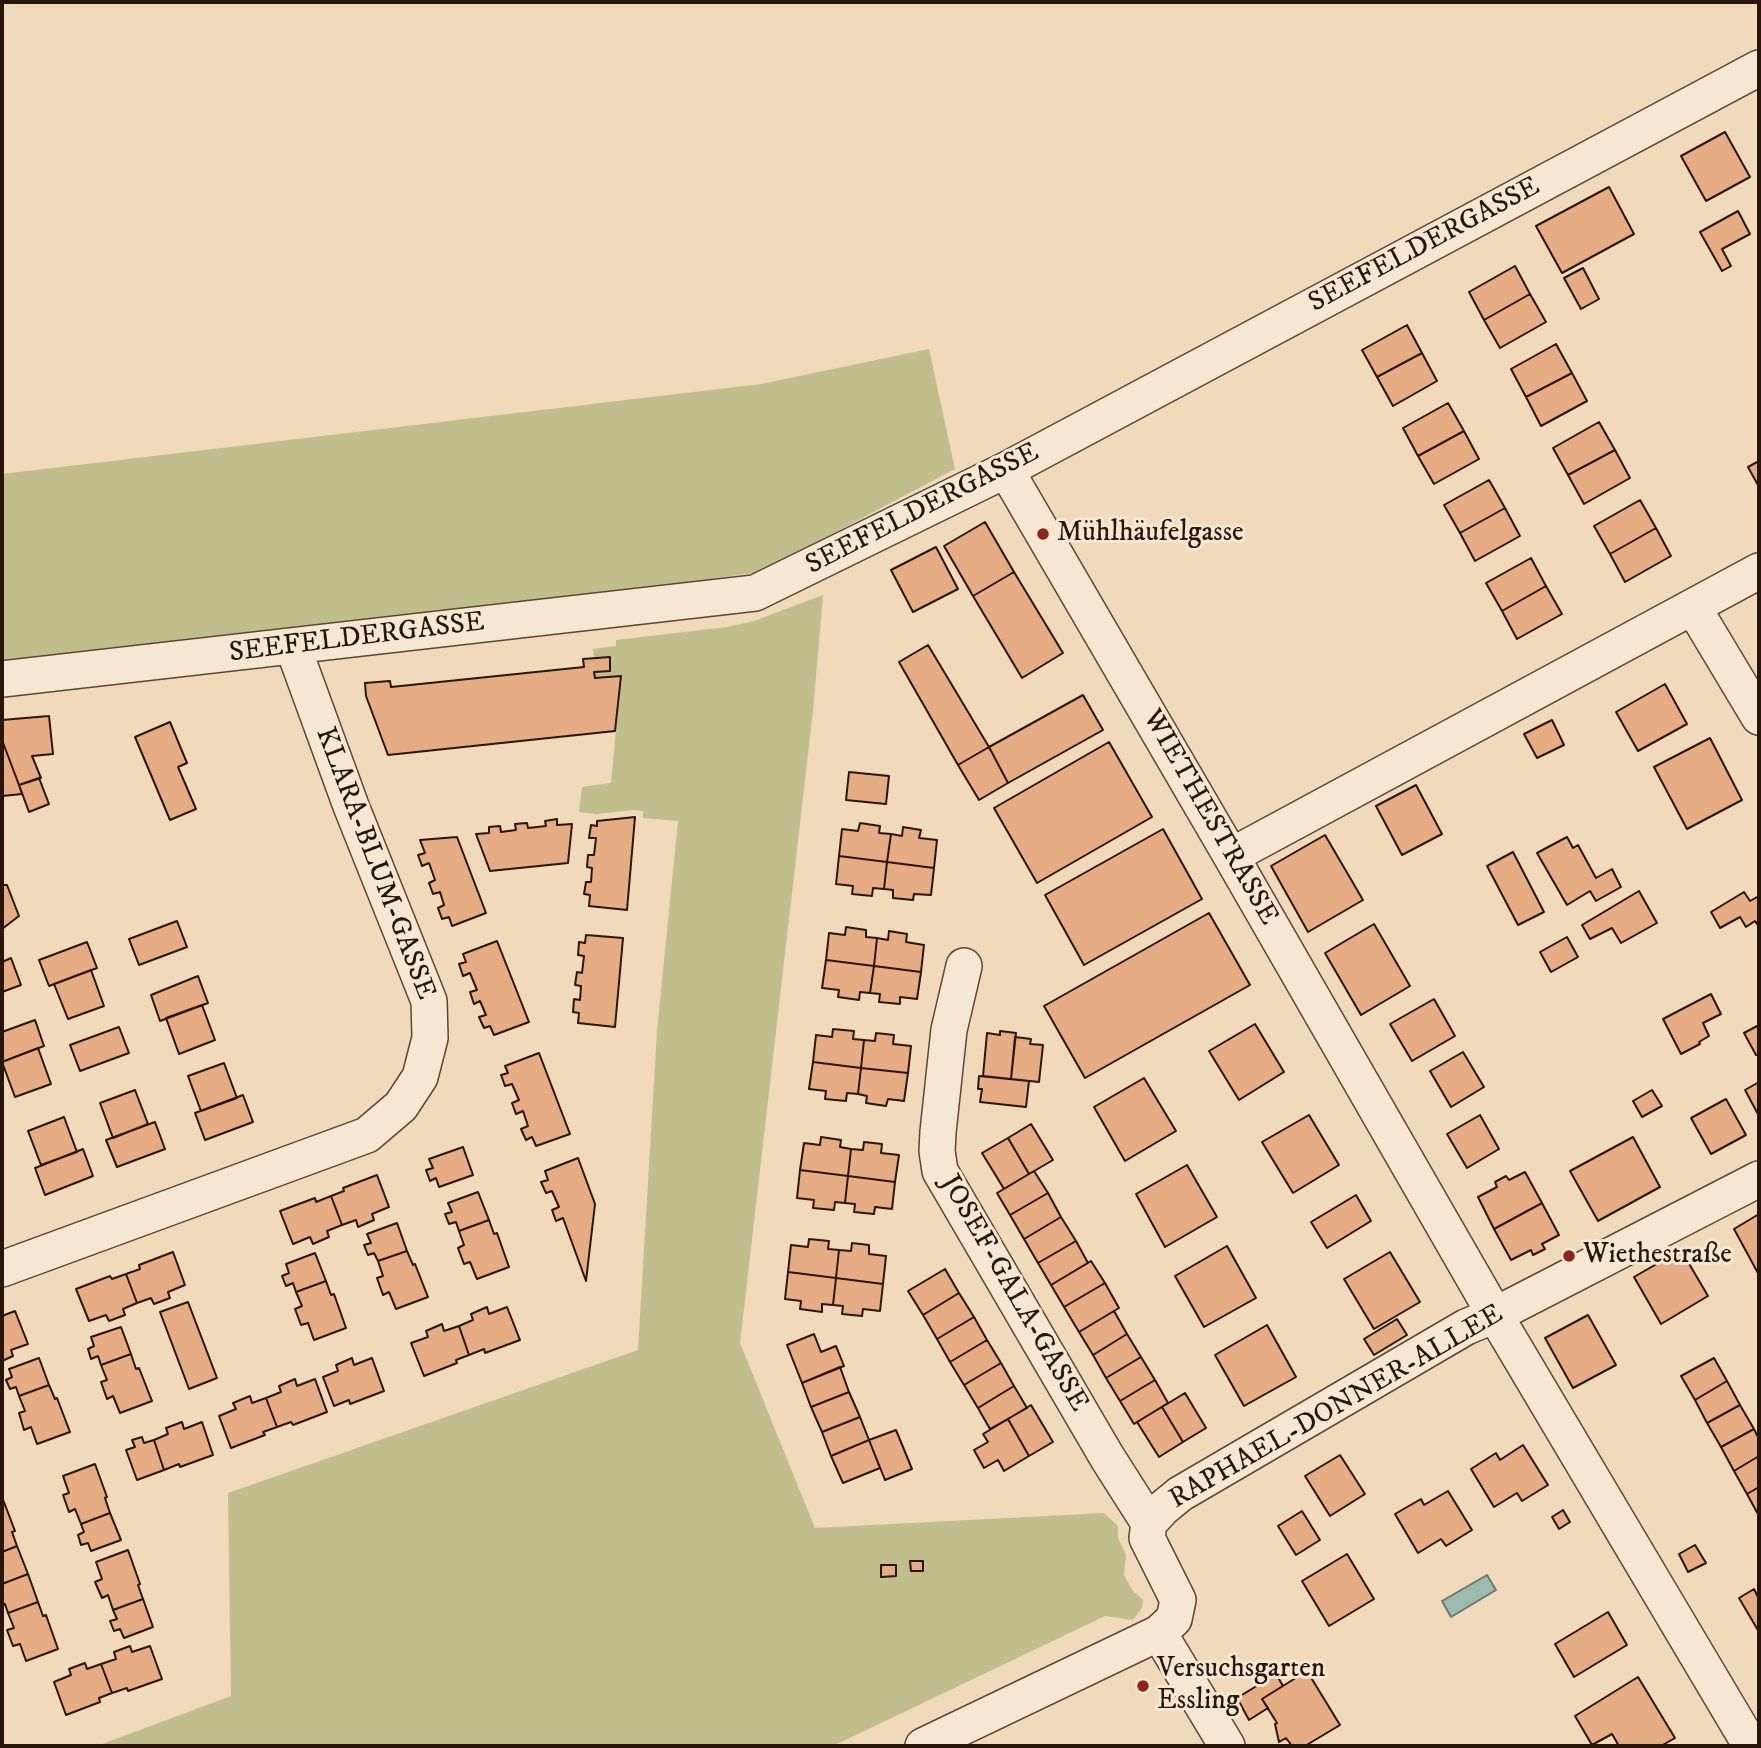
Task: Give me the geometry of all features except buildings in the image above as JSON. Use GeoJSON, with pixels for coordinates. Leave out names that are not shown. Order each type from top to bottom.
{"type":"FeatureCollection","features":[{"type":"Feature","properties":{"kind":"street","name":"SEEFELDERGASSE"},"geometry":{"type":"LineString","coordinates":[[2,679],[755,593],[1006,470],[1759,68]]}},
{"type":"Feature","properties":{"kind":"street","name":"WIETHESTRASSE"},"geometry":{"type":"LineString","coordinates":[[1006,470],[1495,1315],[1751,1746]]}},
{"type":"Feature","properties":{"kind":"street"},"geometry":{"type":"LineString","coordinates":[[1231,856],[1759,571]]}},
{"type":"Feature","properties":{"kind":"street"},"geometry":{"type":"LineString","coordinates":[[1693,607],[1759,717]]}},
{"type":"Feature","properties":{"kind":"street","name":"KLARA-BLUM-GASSE"},"geometry":{"type":"LineString","coordinates":[[2,1269],[367,1135],[401,1106],[420,1077],[430,1038],[429,1001],[351,806],[293,647]]}},
{"type":"Feature","properties":{"kind":"street","name":"JOSEF-GALA-GASSE"},"geometry":{"type":"LineString","coordinates":[[964,966],[948,1043],[938,1132],[940,1171],[1107,1457],[1149,1523]]}},
{"type":"Feature","properties":{"kind":"street","name":"RAPHAEL-DONNER-ALLEE"},"geometry":{"type":"LineString","coordinates":[[1159,1633],[1174,1619],[1178,1600],[1147,1538],[1149,1523],[1180,1494],[1466,1327],[1495,1315],[1759,1180]]}},
{"type":"Feature","properties":{"kind":"street"},"geometry":{"type":"LineString","coordinates":[[923,1746],[1159,1633],[1227,1746]]}},
{"type":"Feature","properties":{"kind":"shaded area"},"geometry":{"type":"Polygon","coordinates":[[[929,349],[955,469],[760,572],[455,614],[2,661],[2,474],[761,384],[929,349]]]}},
{"type":"Feature","properties":{"kind":"shaded area"},"geometry":{"type":"Polygon","coordinates":[[[823,595],[813,711],[740,1343],[815,1528],[1104,1513],[1118,1526],[1118,1538],[1126,1555],[1124,1575],[1133,1591],[1143,1600],[1142,1608],[1133,1620],[1105,1616],[833,1746],[97,1746],[231,1696],[228,1493],[638,1350],[657,1031],[678,821],[643,818],[643,811],[633,810],[597,814],[579,812],[582,787],[611,783],[621,677],[595,678],[594,672],[610,671],[609,657],[594,658],[593,649],[616,646],[616,640],[727,627],[754,621],[823,595]]]}},
{"type":"Feature","properties":{"kind":"shaded area"},"geometry":{"type":"Polygon","coordinates":[[[1487,1575],[1496,1590],[1451,1617],[1442,1601],[1487,1575]]]}},
{"type":"Feature","properties":{"kind":"place","name":"Mühlhäufelgasse"},"geometry":{"type":"Point","coordinates":[1043,534]}},
{"type":"Feature","properties":{"kind":"place","name":"Wiethestraße"},"geometry":{"type":"Point","coordinates":[1569,1256]}},
{"type":"Feature","properties":{"kind":"place","name":"Versuchsgarten Essling"},"geometry":{"type":"Point","coordinates":[1143,1686]}}]}
